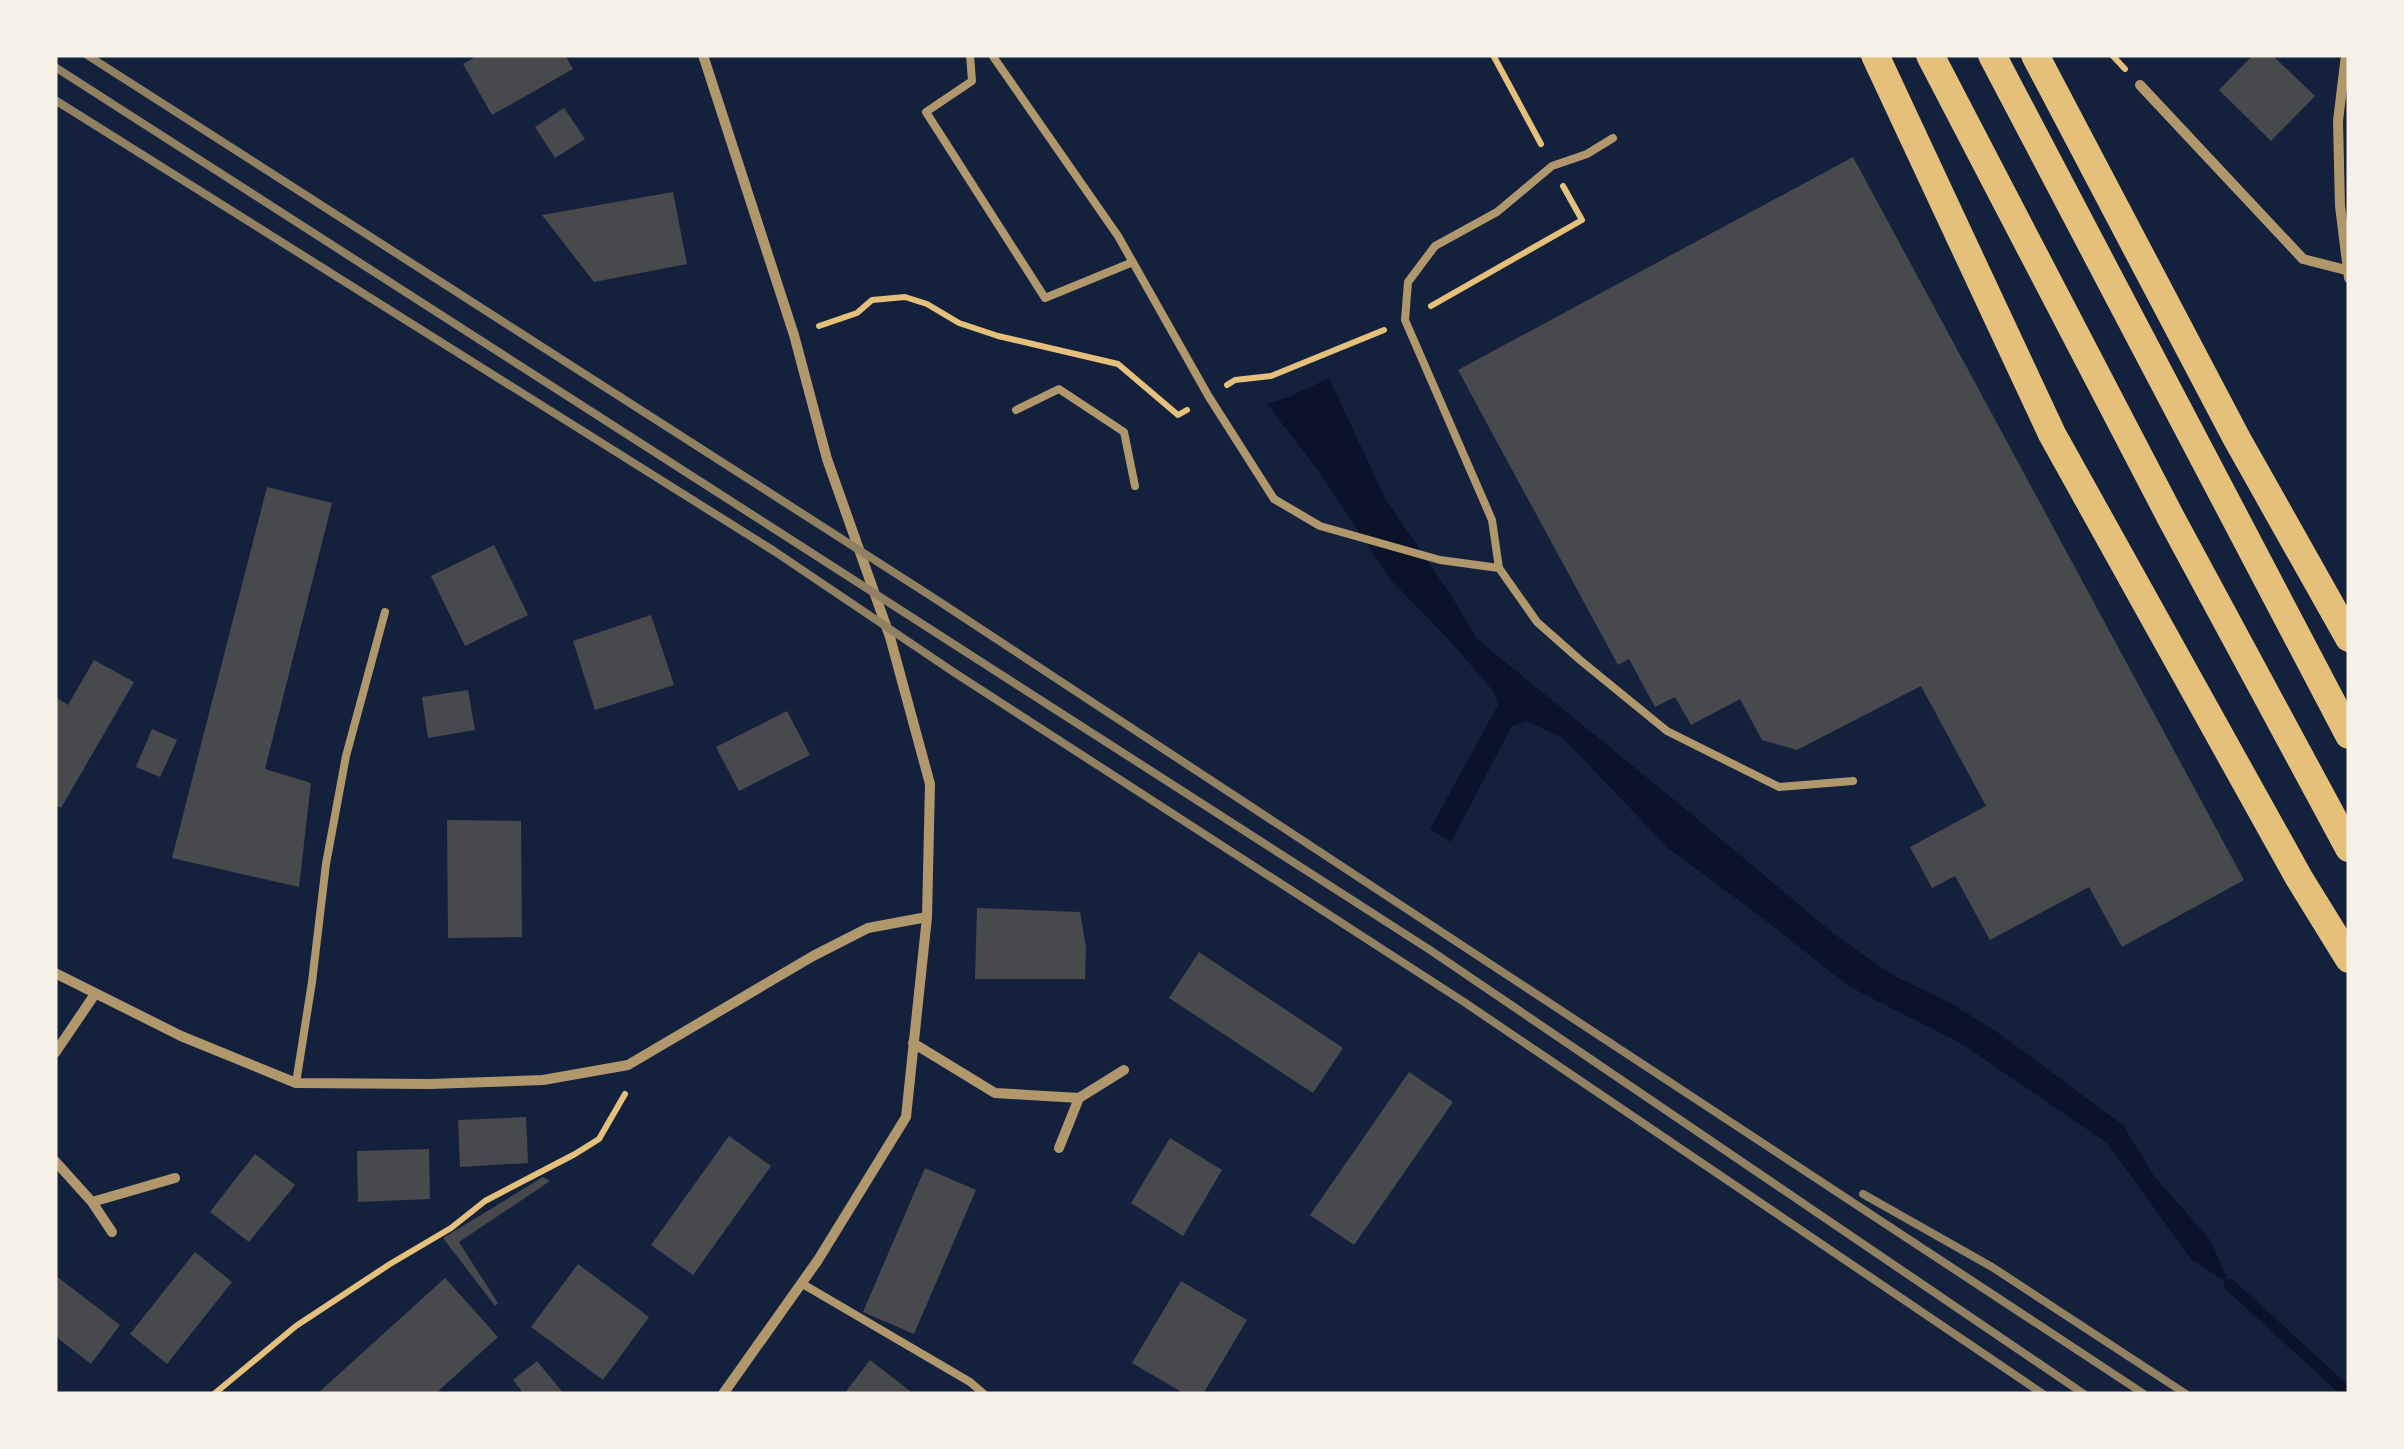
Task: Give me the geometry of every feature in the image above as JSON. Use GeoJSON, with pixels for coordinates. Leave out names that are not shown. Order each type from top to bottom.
{"type":"FeatureCollection","features":[{"type":"Feature","properties":{"kind":"highway"},"geometry":{"type":"LineString","coordinates":[[1874,55],[2052,434],[2298,878],[2349,959]]}},
{"type":"Feature","properties":{"kind":"highway"},"geometry":{"type":"LineString","coordinates":[[1930,55],[2171,518],[2349,848]]}},
{"type":"Feature","properties":{"kind":"highway"},"geometry":{"type":"LineString","coordinates":[[1992,55],[2349,734]]}},
{"type":"Feature","properties":{"kind":"highway"},"geometry":{"type":"LineString","coordinates":[[2035,55],[2237,439],[2349,638]]}},
{"type":"Feature","properties":{"kind":"street"},"geometry":{"type":"LineString","coordinates":[[702,55],[794,335],[828,459],[890,638],[930,784],[927,917],[906,1116],[818,1260],[723,1394]]}},
{"type":"Feature","properties":{"kind":"street"},"geometry":{"type":"LineString","coordinates":[[2140,85],[2303,260],[2348,274],[2340,206],[2338,121],[2346,55]]}},
{"type":"Feature","properties":{"kind":"street"},"geometry":{"type":"LineString","coordinates":[[55,973],[182,1036],[296,1083],[543,1080],[628,1065],[868,928],[927,917]]}},
{"type":"Feature","properties":{"kind":"street"},"geometry":{"type":"LineString","coordinates":[[55,1053],[95,994]]}},
{"type":"Feature","properties":{"kind":"street"},"geometry":{"type":"LineString","coordinates":[[913,1043],[996,1093],[1079,1098],[1124,1070]]}},
{"type":"Feature","properties":{"kind":"street"},"geometry":{"type":"LineString","coordinates":[[1059,1148],[1079,1098]]}},
{"type":"Feature","properties":{"kind":"street"},"geometry":{"type":"LineString","coordinates":[[55,1161],[92,1202],[112,1232]]}},
{"type":"Feature","properties":{"kind":"street"},"geometry":{"type":"LineString","coordinates":[[92,1202],[175,1178]]}},
{"type":"Feature","properties":{"kind":"lane"},"geometry":{"type":"LineString","coordinates":[[970,55],[972,82],[926,112],[1045,298],[1132,262]]}},
{"type":"Feature","properties":{"kind":"lane"},"geometry":{"type":"LineString","coordinates":[[992,55],[1118,236],[1209,397],[1274,499],[1320,526],[1440,560],[1499,568]]}},
{"type":"Feature","properties":{"kind":"lane"},"geometry":{"type":"LineString","coordinates":[[1613,138],[1588,154],[1552,166],[1496,212],[1434,246],[1408,282],[1406,320],[1492,520],[1499,568],[1538,622],[1667,731],[1779,787],[1853,781]]}},
{"type":"Feature","properties":{"kind":"lane"},"geometry":{"type":"LineString","coordinates":[[1016,410],[1059,389],[1124,432],[1134,486]]}},
{"type":"Feature","properties":{"kind":"lane"},"geometry":{"type":"LineString","coordinates":[[296,1083],[332,828],[346,756],[385,612]]}},
{"type":"Feature","properties":{"kind":"lane"},"geometry":{"type":"LineString","coordinates":[[801,1283],[984,1394]]}},
{"type":"Feature","properties":{"kind":"path"},"geometry":{"type":"LineString","coordinates":[[1493,55],[1582,220]]}},
{"type":"Feature","properties":{"kind":"path"},"geometry":{"type":"LineString","coordinates":[[214,1394],[296,1326],[451,1228],[485,1201],[599,1138],[626,1091],[635,1088],[628,1065]]}},
{"type":"Feature","properties":{"kind":"water"},"geometry":{"type":"Polygon","coordinates":[[[1329,378],[1385,498],[1477,639],[1834,934],[1894,976],[1949,1002],[1997,1032],[2123,1125],[2154,1176],[2211,1241],[2230,1285],[2191,1259],[2107,1143],[1962,1044],[1850,987],[1669,849],[1563,738],[1526,721],[1512,726],[1451,842],[1430,829],[1498,705],[1494,692],[1390,579],[1320,473],[1267,404],[1329,378]]]}},
{"type":"Feature","properties":{"kind":"building"},"geometry":{"type":"Polygon","coordinates":[[[479,55],[565,55],[573,69],[492,115],[463,64],[479,55]]]}},
{"type":"Feature","properties":{"kind":"building"},"geometry":{"type":"Polygon","coordinates":[[[2253,55],[2272,55],[2315,96],[2271,141],[2219,90],[2253,55]]]}},
{"type":"Feature","properties":{"kind":"building"},"geometry":{"type":"Polygon","coordinates":[[[564,108],[585,139],[555,158],[535,127],[564,108]]]}},
{"type":"Feature","properties":{"kind":"building"},"geometry":{"type":"Polygon","coordinates":[[[1853,157],[2244,880],[2122,947],[2089,887],[1990,940],[1955,876],[1932,888],[1910,847],[1986,806],[1921,686],[1797,750],[1762,740],[1740,699],[1691,725],[1675,697],[1655,707],[1629,659],[1618,665],[1458,370],[1853,157]]]}},
{"type":"Feature","properties":{"kind":"building"},"geometry":{"type":"Polygon","coordinates":[[[673,192],[687,264],[594,282],[542,215],[673,192]]]}},
{"type":"Feature","properties":{"kind":"building"},"geometry":{"type":"Polygon","coordinates":[[[267,487],[332,503],[265,769],[311,783],[299,887],[172,858],[267,487]]]}},
{"type":"Feature","properties":{"kind":"building"},"geometry":{"type":"Polygon","coordinates":[[[494,545],[528,615],[465,646],[431,576],[494,545]]]}},
{"type":"Feature","properties":{"kind":"building"},"geometry":{"type":"Polygon","coordinates":[[[651,615],[674,685],[595,710],[573,641],[651,615]]]}},
{"type":"Feature","properties":{"kind":"building"},"geometry":{"type":"Polygon","coordinates":[[[94,660],[134,682],[61,808],[55,805],[55,697],[68,705],[94,660]]]}},
{"type":"Feature","properties":{"kind":"building"},"geometry":{"type":"Polygon","coordinates":[[[468,690],[475,730],[428,738],[422,697],[468,690]]]}},
{"type":"Feature","properties":{"kind":"building"},"geometry":{"type":"Polygon","coordinates":[[[787,711],[810,755],[739,791],[716,747],[787,711]]]}},
{"type":"Feature","properties":{"kind":"building"},"geometry":{"type":"Polygon","coordinates":[[[152,729],[177,740],[160,777],[136,767],[152,729]]]}},
{"type":"Feature","properties":{"kind":"building"},"geometry":{"type":"Polygon","coordinates":[[[447,820],[521,821],[522,937],[448,938],[447,820]]]}},
{"type":"Feature","properties":{"kind":"building"},"geometry":{"type":"Polygon","coordinates":[[[977,908],[1080,912],[1086,947],[1085,979],[975,979],[977,908]]]}},
{"type":"Feature","properties":{"kind":"building"},"geometry":{"type":"Polygon","coordinates":[[[1199,952],[1343,1048],[1313,1093],[1169,998],[1199,952]]]}},
{"type":"Feature","properties":{"kind":"building"},"geometry":{"type":"Polygon","coordinates":[[[1409,1072],[1453,1102],[1354,1245],[1310,1215],[1409,1072]]]}},
{"type":"Feature","properties":{"kind":"building"},"geometry":{"type":"Polygon","coordinates":[[[526,1117],[528,1163],[460,1167],[458,1120],[526,1117]]]}},
{"type":"Feature","properties":{"kind":"building"},"geometry":{"type":"Polygon","coordinates":[[[729,1136],[771,1166],[693,1275],[651,1245],[729,1136]]]}},
{"type":"Feature","properties":{"kind":"building"},"geometry":{"type":"Polygon","coordinates":[[[1170,1138],[1222,1170],[1183,1236],[1131,1203],[1170,1138]]]}},
{"type":"Feature","properties":{"kind":"building"},"geometry":{"type":"Polygon","coordinates":[[[429,1149],[430,1199],[358,1202],[357,1151],[429,1149]]]}},
{"type":"Feature","properties":{"kind":"building"},"geometry":{"type":"Polygon","coordinates":[[[255,1154],[295,1185],[249,1242],[210,1212],[255,1154]]]}},
{"type":"Feature","properties":{"kind":"building"},"geometry":{"type":"Polygon","coordinates":[[[925,1168],[976,1190],[914,1334],[863,1312],[925,1168]]]}},
{"type":"Feature","properties":{"kind":"building"},"geometry":{"type":"Polygon","coordinates":[[[543,1177],[550,1181],[459,1242],[498,1303],[495,1306],[443,1238],[543,1177]]]}},
{"type":"Feature","properties":{"kind":"building"},"geometry":{"type":"Polygon","coordinates":[[[195,1252],[232,1282],[167,1364],[130,1334],[195,1252]]]}},
{"type":"Feature","properties":{"kind":"building"},"geometry":{"type":"Polygon","coordinates":[[[578,1264],[649,1317],[603,1380],[531,1327],[578,1264]]]}},
{"type":"Feature","properties":{"kind":"building"},"geometry":{"type":"Polygon","coordinates":[[[55,1275],[120,1325],[91,1364],[55,1336],[55,1275]]]}},
{"type":"Feature","properties":{"kind":"building"},"geometry":{"type":"Polygon","coordinates":[[[445,1278],[498,1337],[435,1394],[317,1394],[445,1278]]]}},
{"type":"Feature","properties":{"kind":"building"},"geometry":{"type":"Polygon","coordinates":[[[1181,1281],[1247,1320],[1203,1394],[1185,1394],[1132,1363],[1181,1281]]]}},
{"type":"Feature","properties":{"kind":"building"},"geometry":{"type":"Polygon","coordinates":[[[870,1360],[910,1391],[908,1394],[844,1394],[870,1360]]]}},
{"type":"Feature","properties":{"kind":"building"},"geometry":{"type":"Polygon","coordinates":[[[537,1361],[564,1394],[524,1394],[513,1380],[537,1361]]]}},
{"type":"Feature","properties":{"kind":"waterway"},"geometry":{"type":"LineString","coordinates":[[2230,1285],[2349,1394]]}},
{"type":"Feature","properties":{"kind":"railway"},"geometry":{"type":"LineString","coordinates":[[87,55],[937,600],[2144,1394]]}},
{"type":"Feature","properties":{"kind":"railway"},"geometry":{"type":"LineString","coordinates":[[55,67],[1430,950],[2084,1394]]}},
{"type":"Feature","properties":{"kind":"railway"},"geometry":{"type":"LineString","coordinates":[[55,100],[774,551],[955,673],[1464,1002],[2043,1394]]}},
{"type":"Feature","properties":{"kind":"railway"},"geometry":{"type":"LineString","coordinates":[[1863,1194],[1992,1267],[2186,1394]]}}]}
